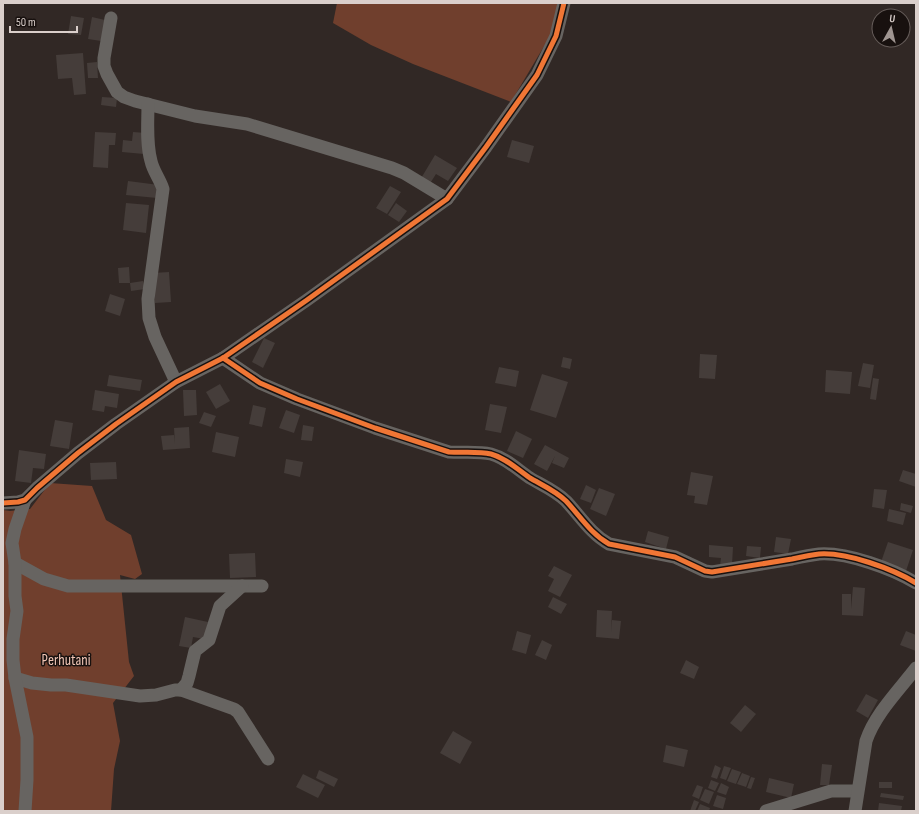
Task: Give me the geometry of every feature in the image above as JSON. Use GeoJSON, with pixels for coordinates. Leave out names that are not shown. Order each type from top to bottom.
{"type":"FeatureCollection","features":[{"type":"Feature","properties":{"kind":"street"},"geometry":{"type":"LineString","coordinates":[[25,811],[27,737],[15,678],[13,660],[13,640],[17,612],[15,596],[15,563],[12,543],[25,500],[78,453],[176,382],[223,358],[307,300],[447,199],[537,75],[556,36],[564,3]]}},
{"type":"Feature","properties":{"kind":"street"},"geometry":{"type":"LineString","coordinates":[[111,18],[104,66],[107,74],[120,95],[135,101],[195,116],[248,124],[392,168],[447,199]]}},
{"type":"Feature","properties":{"kind":"street"},"geometry":{"type":"LineString","coordinates":[[148,104],[150,156],[153,168],[161,182],[162,189],[148,299],[149,318],[155,336],[176,382]]}},
{"type":"Feature","properties":{"kind":"street"},"geometry":{"type":"LineString","coordinates":[[223,358],[260,383],[297,400],[375,428],[449,452],[486,453],[501,458],[555,492],[565,500],[600,539],[609,544],[676,557],[705,571],[712,572],[804,556],[821,554],[836,555],[886,568],[916,583]]}},
{"type":"Feature","properties":{"kind":"street"},"geometry":{"type":"LineString","coordinates":[[7,503],[25,500]]}},
{"type":"Feature","properties":{"kind":"street"},"geometry":{"type":"LineString","coordinates":[[7,503],[19,517]]}},
{"type":"Feature","properties":{"kind":"street"},"geometry":{"type":"LineString","coordinates":[[15,563],[44,579],[68,586],[262,586]]}},
{"type":"Feature","properties":{"kind":"street"},"geometry":{"type":"LineString","coordinates":[[181,690],[187,683],[190,676],[195,651],[209,640],[220,606],[242,586]]}},
{"type":"Feature","properties":{"kind":"street"},"geometry":{"type":"LineString","coordinates":[[855,811],[857,791],[869,731],[876,719],[916,668]]}},
{"type":"Feature","properties":{"kind":"street"},"geometry":{"type":"LineString","coordinates":[[15,678],[32,683],[66,685],[140,696],[156,695],[181,690],[234,709],[238,712],[268,759]]}},
{"type":"Feature","properties":{"kind":"street"},"geometry":{"type":"LineString","coordinates":[[766,811],[831,791],[857,791]]}},
{"type":"Feature","properties":{"kind":"green space"},"geometry":{"type":"Polygon","coordinates":[[[337,3],[562,3],[556,26],[511,102],[413,64],[371,45],[333,23],[337,3]]]}},
{"type":"Feature","properties":{"kind":"green space","name":"Perhutani"},"geometry":{"type":"Polygon","coordinates":[[[50,483],[92,486],[106,520],[131,535],[142,574],[135,579],[120,575],[129,662],[134,676],[113,703],[120,741],[114,769],[111,811],[3,811],[3,510],[10,511],[30,509],[50,483]]]}},
{"type":"Feature","properties":{"kind":"building"},"geometry":{"type":"Polygon","coordinates":[[[71,16],[84,18],[81,35],[68,34],[71,16]]]}},
{"type":"Feature","properties":{"kind":"building"},"geometry":{"type":"Polygon","coordinates":[[[92,17],[105,20],[101,41],[88,39],[92,17]]]}},
{"type":"Feature","properties":{"kind":"building"},"geometry":{"type":"Polygon","coordinates":[[[83,53],[86,94],[74,95],[72,78],[58,79],[56,55],[83,53]]]}},
{"type":"Feature","properties":{"kind":"building"},"geometry":{"type":"Polygon","coordinates":[[[97,62],[98,78],[88,78],[87,63],[97,62]]]}},
{"type":"Feature","properties":{"kind":"building"},"geometry":{"type":"Polygon","coordinates":[[[102,97],[117,98],[116,107],[101,105],[102,97]]]}},
{"type":"Feature","properties":{"kind":"building"},"geometry":{"type":"Polygon","coordinates":[[[95,132],[116,133],[115,145],[109,145],[108,168],[93,167],[95,132]]]}},
{"type":"Feature","properties":{"kind":"building"},"geometry":{"type":"Polygon","coordinates":[[[133,132],[146,133],[144,154],[122,152],[123,140],[132,141],[133,132]]]}},
{"type":"Feature","properties":{"kind":"building"},"geometry":{"type":"Polygon","coordinates":[[[512,140],[534,146],[529,163],[507,157],[512,140]]]}},
{"type":"Feature","properties":{"kind":"building"},"geometry":{"type":"Polygon","coordinates":[[[435,155],[457,168],[448,181],[436,174],[429,185],[420,180],[435,155]]]}},
{"type":"Feature","properties":{"kind":"building"},"geometry":{"type":"Polygon","coordinates":[[[128,181],[159,185],[157,198],[126,195],[128,181]]]}},
{"type":"Feature","properties":{"kind":"building"},"geometry":{"type":"Polygon","coordinates":[[[390,186],[401,192],[387,214],[376,208],[390,186]]]}},
{"type":"Feature","properties":{"kind":"building"},"geometry":{"type":"Polygon","coordinates":[[[126,203],[149,205],[146,233],[123,230],[126,203]]]}},
{"type":"Feature","properties":{"kind":"building"},"geometry":{"type":"Polygon","coordinates":[[[396,203],[407,211],[399,222],[388,215],[396,203]]]}},
{"type":"Feature","properties":{"kind":"building"},"geometry":{"type":"Polygon","coordinates":[[[129,267],[130,283],[119,283],[118,268],[129,267]]]}},
{"type":"Feature","properties":{"kind":"building"},"geometry":{"type":"Polygon","coordinates":[[[169,272],[171,302],[155,303],[153,273],[169,272]]]}},
{"type":"Feature","properties":{"kind":"building"},"geometry":{"type":"Polygon","coordinates":[[[143,281],[145,289],[131,291],[130,283],[143,281]]]}},
{"type":"Feature","properties":{"kind":"building"},"geometry":{"type":"Polygon","coordinates":[[[110,294],[125,299],[120,316],[105,311],[110,294]]]}},
{"type":"Feature","properties":{"kind":"building"},"geometry":{"type":"Polygon","coordinates":[[[264,338],[275,343],[263,368],[252,362],[264,338]]]}},
{"type":"Feature","properties":{"kind":"building"},"geometry":{"type":"Polygon","coordinates":[[[700,354],[717,355],[715,379],[699,378],[700,354]]]}},
{"type":"Feature","properties":{"kind":"building"},"geometry":{"type":"Polygon","coordinates":[[[563,357],[572,359],[570,369],[561,367],[563,357]]]}},
{"type":"Feature","properties":{"kind":"building"},"geometry":{"type":"Polygon","coordinates":[[[863,363],[874,365],[870,388],[858,386],[863,363]]]}},
{"type":"Feature","properties":{"kind":"building"},"geometry":{"type":"Polygon","coordinates":[[[499,367],[519,371],[516,387],[495,383],[499,367]]]}},
{"type":"Feature","properties":{"kind":"building"},"geometry":{"type":"Polygon","coordinates":[[[826,370],[852,372],[850,394],[825,392],[826,370]]]}},
{"type":"Feature","properties":{"kind":"building"},"geometry":{"type":"Polygon","coordinates":[[[542,374],[568,382],[556,418],[530,410],[542,374]]]}},
{"type":"Feature","properties":{"kind":"building"},"geometry":{"type":"Polygon","coordinates":[[[109,375],[142,380],[140,391],[107,386],[109,375]]]}},
{"type":"Feature","properties":{"kind":"building"},"geometry":{"type":"Polygon","coordinates":[[[873,378],[879,379],[876,400],[870,399],[873,378]]]}},
{"type":"Feature","properties":{"kind":"building"},"geometry":{"type":"Polygon","coordinates":[[[220,384],[230,401],[216,409],[206,392],[220,384]]]}},
{"type":"Feature","properties":{"kind":"building"},"geometry":{"type":"Polygon","coordinates":[[[95,390],[119,394],[117,408],[105,406],[104,412],[92,410],[95,390]]]}},
{"type":"Feature","properties":{"kind":"building"},"geometry":{"type":"Polygon","coordinates":[[[183,390],[196,390],[197,415],[184,416],[183,390]]]}},
{"type":"Feature","properties":{"kind":"building"},"geometry":{"type":"Polygon","coordinates":[[[490,404],[507,407],[501,433],[485,430],[490,404]]]}},
{"type":"Feature","properties":{"kind":"building"},"geometry":{"type":"Polygon","coordinates":[[[253,405],[266,408],[262,427],[249,424],[253,405]]]}},
{"type":"Feature","properties":{"kind":"building"},"geometry":{"type":"Polygon","coordinates":[[[286,410],[300,415],[294,433],[279,428],[286,410]]]}},
{"type":"Feature","properties":{"kind":"building"},"geometry":{"type":"Polygon","coordinates":[[[204,412],[216,416],[211,427],[199,423],[204,412]]]}},
{"type":"Feature","properties":{"kind":"building"},"geometry":{"type":"Polygon","coordinates":[[[55,420],[73,423],[69,449],[50,446],[55,420]]]}},
{"type":"Feature","properties":{"kind":"building"},"geometry":{"type":"Polygon","coordinates":[[[303,425],[314,427],[312,441],[301,440],[303,425]]]}},
{"type":"Feature","properties":{"kind":"building"},"geometry":{"type":"Polygon","coordinates":[[[189,427],[190,448],[163,450],[161,436],[174,435],[175,444],[174,428],[189,427]]]}},
{"type":"Feature","properties":{"kind":"building"},"geometry":{"type":"Polygon","coordinates":[[[516,431],[532,439],[523,458],[507,451],[516,431]]]}},
{"type":"Feature","properties":{"kind":"building"},"geometry":{"type":"Polygon","coordinates":[[[216,432],[239,437],[235,457],[212,452],[216,432]]]}},
{"type":"Feature","properties":{"kind":"building"},"geometry":{"type":"Polygon","coordinates":[[[545,445],[569,458],[564,468],[552,463],[555,456],[547,471],[534,464],[545,445]]]}},
{"type":"Feature","properties":{"kind":"building"},"geometry":{"type":"Polygon","coordinates":[[[19,450],[46,454],[44,469],[33,468],[31,483],[15,481],[19,450]]]}},
{"type":"Feature","properties":{"kind":"building"},"geometry":{"type":"Polygon","coordinates":[[[286,459],[303,462],[300,477],[284,473],[286,459]]]}},
{"type":"Feature","properties":{"kind":"building"},"geometry":{"type":"Polygon","coordinates":[[[116,462],[117,479],[91,480],[90,463],[116,462]]]}},
{"type":"Feature","properties":{"kind":"building"},"geometry":{"type":"Polygon","coordinates":[[[903,470],[916,474],[916,487],[899,481],[903,470]]]}},
{"type":"Feature","properties":{"kind":"building"},"geometry":{"type":"Polygon","coordinates":[[[691,472],[713,476],[707,505],[694,503],[695,496],[687,495],[691,472]]]}},
{"type":"Feature","properties":{"kind":"building"},"geometry":{"type":"Polygon","coordinates":[[[586,485],[596,490],[591,503],[580,499],[586,485]]]}},
{"type":"Feature","properties":{"kind":"building"},"geometry":{"type":"Polygon","coordinates":[[[599,488],[615,494],[606,516],[590,509],[599,488]]]}},
{"type":"Feature","properties":{"kind":"building"},"geometry":{"type":"Polygon","coordinates":[[[874,489],[887,490],[884,509],[872,507],[874,489]]]}},
{"type":"Feature","properties":{"kind":"building"},"geometry":{"type":"Polygon","coordinates":[[[901,503],[913,506],[911,513],[900,510],[901,503]]]}},
{"type":"Feature","properties":{"kind":"building"},"geometry":{"type":"Polygon","coordinates":[[[889,509],[906,513],[903,525],[887,521],[889,509]]]}},
{"type":"Feature","properties":{"kind":"building"},"geometry":{"type":"Polygon","coordinates":[[[648,531],[669,537],[666,549],[645,542],[648,531]]]}},
{"type":"Feature","properties":{"kind":"building"},"geometry":{"type":"Polygon","coordinates":[[[776,537],[791,539],[788,554],[774,552],[776,537]]]}},
{"type":"Feature","properties":{"kind":"building"},"geometry":{"type":"Polygon","coordinates":[[[888,542],[913,550],[906,571],[881,562],[888,542]]]}},
{"type":"Feature","properties":{"kind":"building"},"geometry":{"type":"Polygon","coordinates":[[[709,545],[733,547],[732,565],[720,565],[721,558],[709,557],[709,545]]]}},
{"type":"Feature","properties":{"kind":"building"},"geometry":{"type":"Polygon","coordinates":[[[747,546],[761,547],[760,558],[746,556],[747,546]]]}},
{"type":"Feature","properties":{"kind":"building"},"geometry":{"type":"Polygon","coordinates":[[[255,553],[256,577],[230,578],[229,554],[255,553]]]}},
{"type":"Feature","properties":{"kind":"building"},"geometry":{"type":"Polygon","coordinates":[[[554,566],[572,575],[560,597],[548,591],[554,579],[548,576],[554,566]]]}},
{"type":"Feature","properties":{"kind":"building"},"geometry":{"type":"Polygon","coordinates":[[[853,587],[865,588],[863,616],[842,615],[842,594],[851,594],[851,609],[853,587]]]}},
{"type":"Feature","properties":{"kind":"building"},"geometry":{"type":"Polygon","coordinates":[[[553,597],[567,604],[561,614],[548,607],[553,597]]]}},
{"type":"Feature","properties":{"kind":"building"},"geometry":{"type":"Polygon","coordinates":[[[597,610],[612,611],[611,632],[612,620],[621,621],[619,639],[596,637],[597,610]]]}},
{"type":"Feature","properties":{"kind":"building"},"geometry":{"type":"Polygon","coordinates":[[[185,617],[208,622],[204,639],[193,637],[191,648],[179,646],[185,617]]]}},
{"type":"Feature","properties":{"kind":"building"},"geometry":{"type":"Polygon","coordinates":[[[517,631],[531,635],[526,654],[512,650],[517,631]]]}},
{"type":"Feature","properties":{"kind":"building"},"geometry":{"type":"Polygon","coordinates":[[[906,631],[916,635],[916,651],[900,645],[906,631]]]}},
{"type":"Feature","properties":{"kind":"building"},"geometry":{"type":"Polygon","coordinates":[[[542,640],[552,645],[546,660],[535,655],[542,640]]]}},
{"type":"Feature","properties":{"kind":"building"},"geometry":{"type":"Polygon","coordinates":[[[686,660],[699,667],[694,679],[680,673],[686,660]]]}},
{"type":"Feature","properties":{"kind":"building"},"geometry":{"type":"Polygon","coordinates":[[[866,694],[878,700],[868,718],[856,711],[866,694]]]}},
{"type":"Feature","properties":{"kind":"building"},"geometry":{"type":"Polygon","coordinates":[[[745,705],[756,714],[741,732],[730,723],[745,705]]]}},
{"type":"Feature","properties":{"kind":"building"},"geometry":{"type":"Polygon","coordinates":[[[453,731],[472,742],[460,764],[440,753],[453,731]]]}},
{"type":"Feature","properties":{"kind":"building"},"geometry":{"type":"Polygon","coordinates":[[[666,745],[688,750],[684,767],[663,762],[666,745]]]}},
{"type":"Feature","properties":{"kind":"building"},"geometry":{"type":"Polygon","coordinates":[[[822,764],[832,765],[829,785],[820,785],[822,764]]]}},
{"type":"Feature","properties":{"kind":"building"},"geometry":{"type":"Polygon","coordinates":[[[715,765],[721,768],[717,779],[711,777],[715,765]]]}},
{"type":"Feature","properties":{"kind":"building"},"geometry":{"type":"Polygon","coordinates":[[[724,766],[731,768],[726,780],[720,778],[724,766]]]}},
{"type":"Feature","properties":{"kind":"building"},"geometry":{"type":"Polygon","coordinates":[[[732,769],[741,772],[736,784],[727,781],[732,769]]]}},
{"type":"Feature","properties":{"kind":"building"},"geometry":{"type":"Polygon","coordinates":[[[319,770],[338,779],[334,787],[316,778],[319,770]]]}},
{"type":"Feature","properties":{"kind":"building"},"geometry":{"type":"Polygon","coordinates":[[[742,773],[750,776],[746,787],[737,784],[742,773]]]}},
{"type":"Feature","properties":{"kind":"building"},"geometry":{"type":"Polygon","coordinates":[[[303,774],[325,785],[318,798],[296,787],[303,774]]]}},
{"type":"Feature","properties":{"kind":"building"},"geometry":{"type":"Polygon","coordinates":[[[751,777],[755,778],[751,789],[747,788],[751,777]]]}},
{"type":"Feature","properties":{"kind":"building"},"geometry":{"type":"Polygon","coordinates":[[[769,778],[794,784],[791,798],[766,792],[769,778]]]}},
{"type":"Feature","properties":{"kind":"building"},"geometry":{"type":"Polygon","coordinates":[[[711,780],[719,783],[715,791],[708,788],[711,780]]]}},
{"type":"Feature","properties":{"kind":"building"},"geometry":{"type":"Polygon","coordinates":[[[879,782],[892,782],[892,788],[879,788],[879,782]]]}},
{"type":"Feature","properties":{"kind":"building"},"geometry":{"type":"Polygon","coordinates":[[[721,783],[729,787],[726,795],[717,792],[721,783]]]}},
{"type":"Feature","properties":{"kind":"building"},"geometry":{"type":"Polygon","coordinates":[[[697,785],[703,787],[699,799],[692,796],[697,785]]]}},
{"type":"Feature","properties":{"kind":"building"},"geometry":{"type":"Polygon","coordinates":[[[705,789],[714,792],[709,804],[700,800],[705,789]]]}},
{"type":"Feature","properties":{"kind":"building"},"geometry":{"type":"Polygon","coordinates":[[[881,793],[904,796],[903,800],[880,797],[881,793]]]}},
{"type":"Feature","properties":{"kind":"building"},"geometry":{"type":"Polygon","coordinates":[[[717,795],[726,798],[723,809],[713,806],[717,795]]]}},
{"type":"Feature","properties":{"kind":"building"},"geometry":{"type":"Polygon","coordinates":[[[694,800],[699,802],[695,811],[690,811],[694,800]]]}},
{"type":"Feature","properties":{"kind":"building"},"geometry":{"type":"Polygon","coordinates":[[[879,803],[902,806],[901,811],[878,811],[879,803]]]}},
{"type":"Feature","properties":{"kind":"building"},"geometry":{"type":"Polygon","coordinates":[[[700,804],[710,808],[709,811],[697,811],[700,804]]]}},
{"type":"Feature","properties":{"kind":"cycle path"},"geometry":{"type":"LineString","coordinates":[[3,503],[25,500],[78,453],[116,424],[176,382],[223,358],[307,300],[447,199],[537,75],[556,36],[564,3]]}},
{"type":"Feature","properties":{"kind":"cycle path"},"geometry":{"type":"LineString","coordinates":[[223,358],[260,383],[297,399],[375,428],[449,452],[486,453],[502,458],[530,478],[562,497],[591,530],[609,544],[675,557],[705,571],[712,572],[812,555],[830,554],[869,562],[895,572],[916,583]]}}]}
